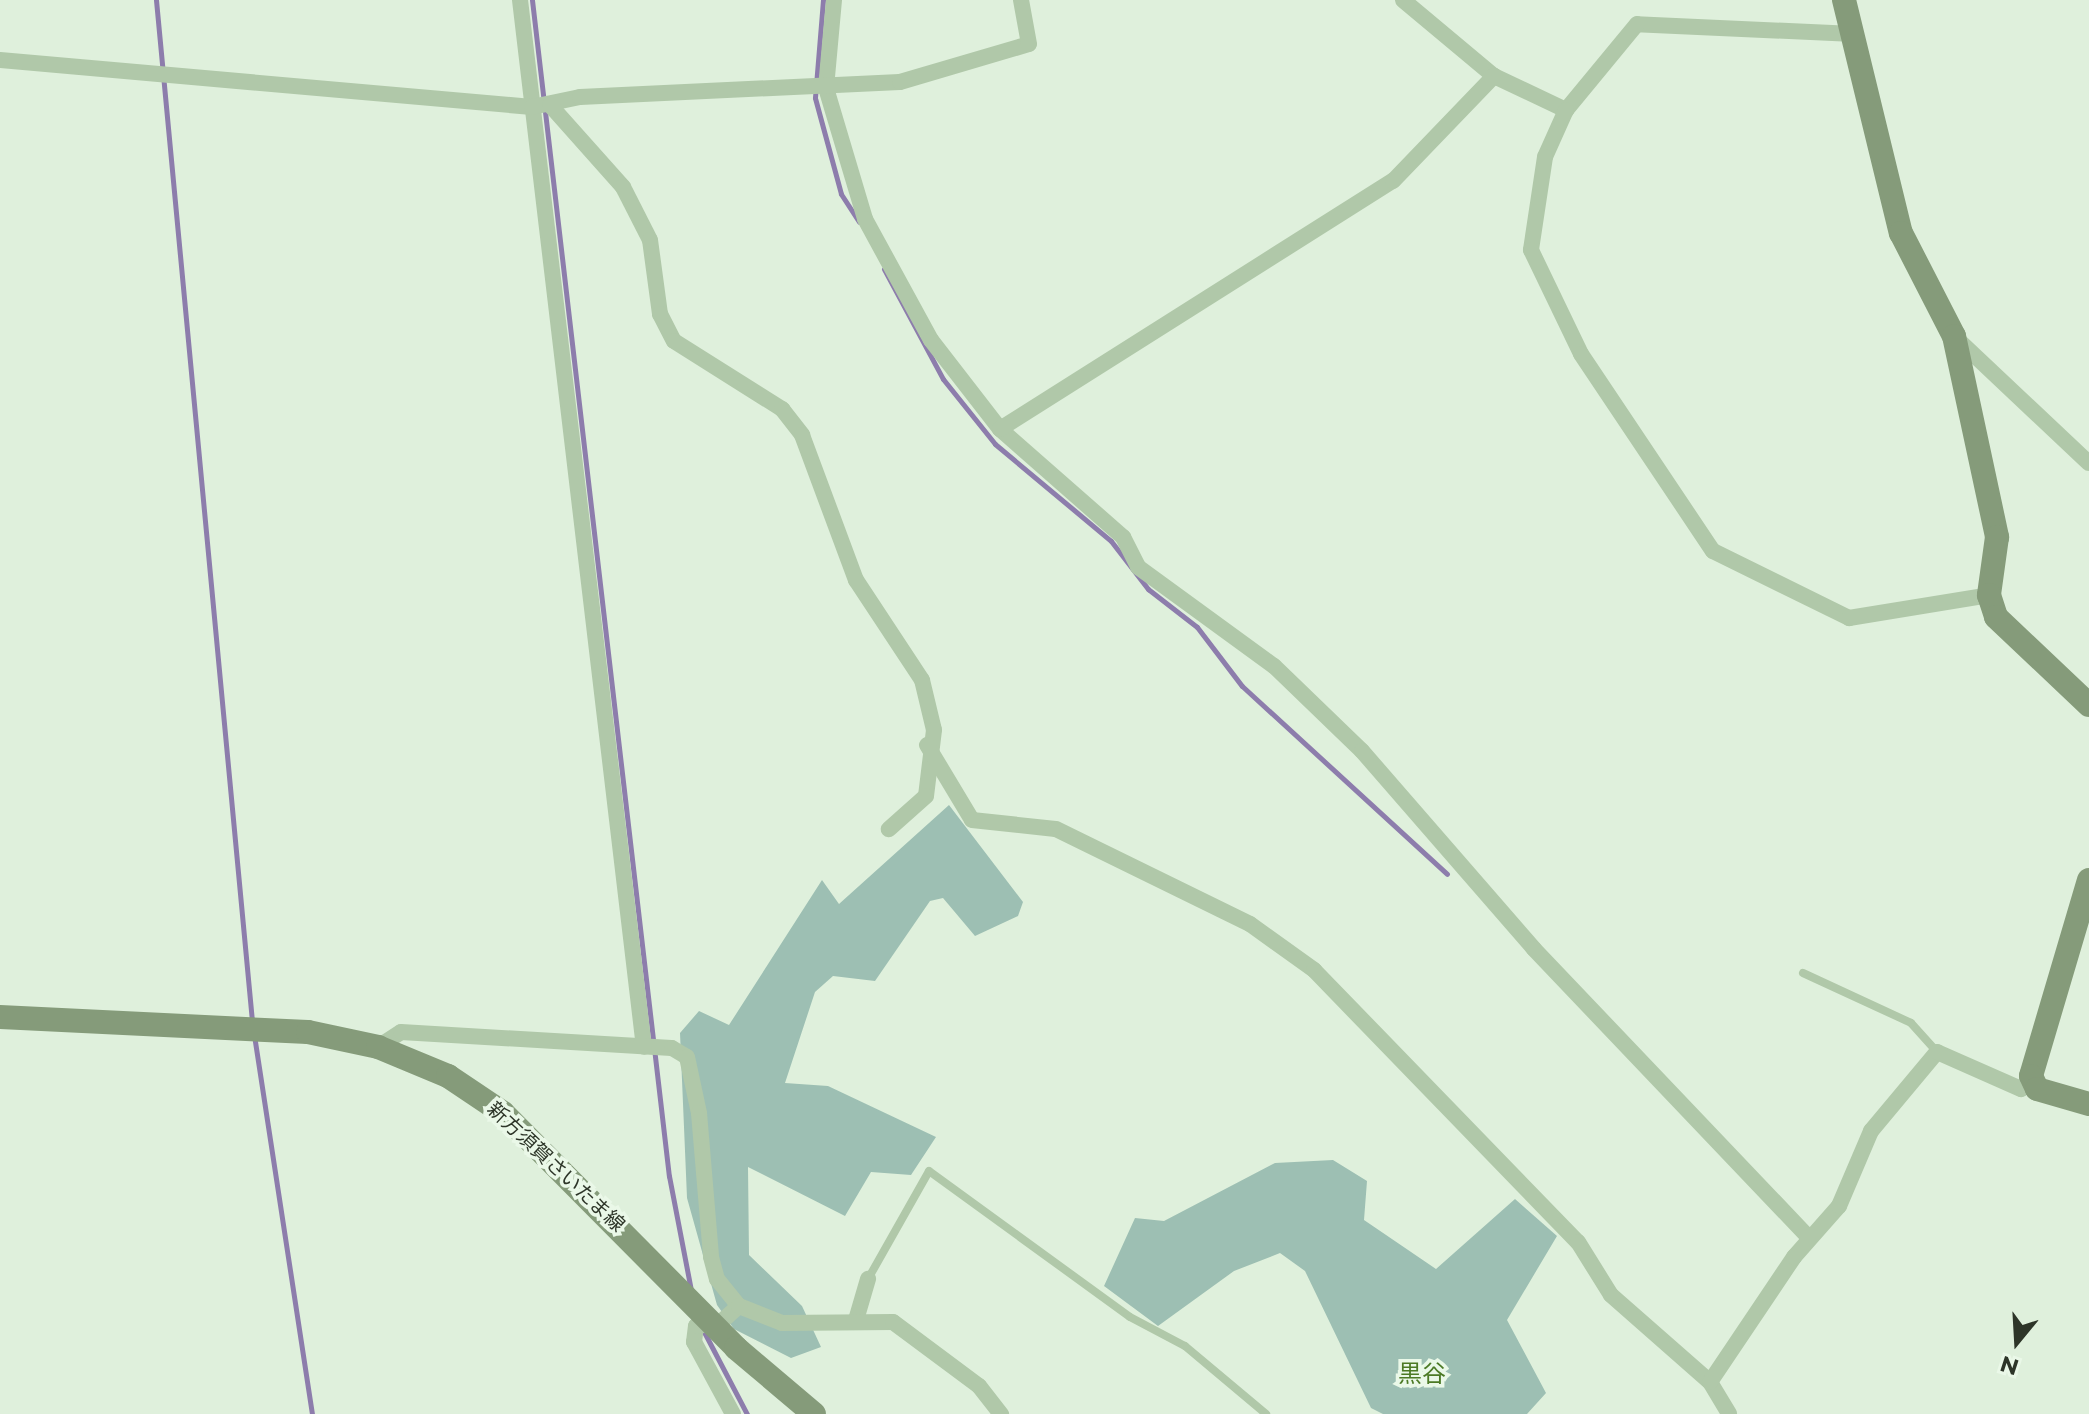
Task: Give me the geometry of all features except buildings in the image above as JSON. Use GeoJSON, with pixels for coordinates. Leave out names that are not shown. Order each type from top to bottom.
{"type":"FeatureCollection","features":[{"type":"Feature","properties":{"kind":"street"},"geometry":{"type":"LineString","coordinates":[[520,0],[644,1047]]}},
{"type":"Feature","properties":{"kind":"street"},"geometry":{"type":"LineString","coordinates":[[834,0],[826,88],[842,155],[896,285],[1000,429],[1123,537],[1138,567],[1274,666],[1362,751],[1534,949],[1808,1237]]}},
{"type":"Feature","properties":{"kind":"street"},"geometry":{"type":"LineString","coordinates":[[0,60],[532,107],[580,97],[826,88],[900,82],[1029,44],[1021,0]]}},
{"type":"Feature","properties":{"kind":"street"},"geometry":{"type":"LineString","coordinates":[[1403,0],[1494,76],[1566,110]]}},
{"type":"Feature","properties":{"kind":"street"},"geometry":{"type":"LineString","coordinates":[[1844,0],[1901,233],[1954,336],[1997,537],[1989,595],[1996,617],[2089,705]]}},
{"type":"Feature","properties":{"kind":"street"},"geometry":{"type":"LineString","coordinates":[[1854,34],[1637,24],[1566,110],[1545,157],[1531,250],[1581,354],[1669,480],[1696,533],[1713,551],[1849,618],[1989,595]]}},
{"type":"Feature","properties":{"kind":"street"},"geometry":{"type":"LineString","coordinates":[[1000,429],[1393,181],[1494,76]]}},
{"type":"Feature","properties":{"kind":"street"},"geometry":{"type":"LineString","coordinates":[[550,105],[623,187],[650,240],[660,314],[674,341],[782,409],[802,435],[856,580],[922,680],[934,730],[927,745],[926,796],[889,829]]}},
{"type":"Feature","properties":{"kind":"street"},"geometry":{"type":"LineString","coordinates":[[1954,336],[2089,463]]}},
{"type":"Feature","properties":{"kind":"street"},"geometry":{"type":"LineString","coordinates":[[927,745],[972,820],[1056,829],[1250,924],[1314,970],[1578,1242],[1611,1295],[1710,1382],[1729,1414]]}},
{"type":"Feature","properties":{"kind":"street"},"geometry":{"type":"LineString","coordinates":[[1710,1382],[1808,1237],[1839,1206],[1871,1131],[1937,1052],[2021,1089],[2031,1083],[2089,880]]}},
{"type":"Feature","properties":{"kind":"street","name":"新方須賀さいたま線"},"geometry":{"type":"LineString","coordinates":[[0,1017],[308,1032],[378,1047],[448,1076],[503,1113],[707,1320],[814,1414]]}},
{"type":"Feature","properties":{"kind":"street"},"geometry":{"type":"LineString","coordinates":[[378,1047],[401,1032],[672,1048],[693,1074],[711,1257],[717,1279],[739,1306],[782,1323],[893,1322],[921,1339],[1001,1414]]}},
{"type":"Feature","properties":{"kind":"street"},"geometry":{"type":"LineString","coordinates":[[2031,1083],[2089,1104]]}},
{"type":"Feature","properties":{"kind":"street"},"geometry":{"type":"LineString","coordinates":[[856,1320],[868,1279]]}},
{"type":"Feature","properties":{"kind":"street"},"geometry":{"type":"LineString","coordinates":[[733,1414],[694,1342],[696,1326],[707,1320],[721,1322],[739,1306]]}},
{"type":"Feature","properties":{"kind":"lane"},"geometry":{"type":"LineString","coordinates":[[1803,973],[1911,1023],[1937,1052]]}},
{"type":"Feature","properties":{"kind":"lane"},"geometry":{"type":"LineString","coordinates":[[868,1279],[929,1171],[1130,1317],[1185,1346],[1266,1414]]}},
{"type":"Feature","properties":{"kind":"shaded area"},"geometry":{"type":"Polygon","coordinates":[[[949,805],[1023,902],[1018,916],[975,936],[943,898],[930,901],[875,981],[833,976],[815,992],[785,1083],[828,1086],[936,1137],[911,1175],[871,1172],[845,1216],[748,1167],[749,1255],[802,1306],[821,1347],[791,1358],[734,1329],[717,1305],[687,1198],[680,1033],[699,1011],[729,1025],[822,880],[839,904],[949,805]]]}},
{"type":"Feature","properties":{"kind":"shaded area"},"geometry":{"type":"Polygon","coordinates":[[[1333,1160],[1367,1181],[1364,1220],[1436,1269],[1515,1199],[1557,1236],[1507,1320],[1546,1393],[1527,1414],[1383,1414],[1371,1408],[1305,1271],[1280,1253],[1234,1271],[1158,1326],[1104,1286],[1135,1218],[1164,1221],[1275,1163],[1333,1160]]]}},
{"type":"Feature","properties":{"kind":"waterway"},"geometry":{"type":"LineString","coordinates":[[156,0],[252,1022]]}},
{"type":"Feature","properties":{"kind":"waterway"},"geometry":{"type":"LineString","coordinates":[[532,0],[669,1176],[691,1290]]}},
{"type":"Feature","properties":{"kind":"waterway"},"geometry":{"type":"LineString","coordinates":[[823,0],[815,98],[841,194],[859,222]]}},
{"type":"Feature","properties":{"kind":"waterway"},"geometry":{"type":"LineString","coordinates":[[884,269],[943,379],[995,444],[1111,541],[1148,589],[1197,627],[1242,686],[1447,874]]}},
{"type":"Feature","properties":{"kind":"waterway"},"geometry":{"type":"LineString","coordinates":[[254,1035],[312,1414]]}},
{"type":"Feature","properties":{"kind":"waterway"},"geometry":{"type":"LineString","coordinates":[[703,1330],[747,1414]]}},
{"type":"Feature","properties":{"kind":"district","name":"黒谷"},"geometry":{"type":"Point","coordinates":[1422,1374]}}]}
